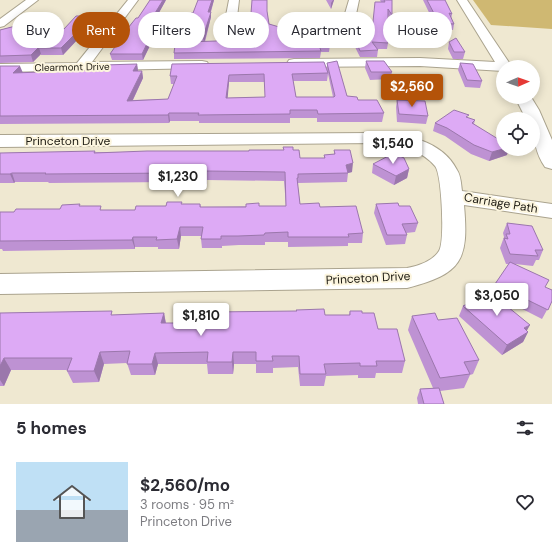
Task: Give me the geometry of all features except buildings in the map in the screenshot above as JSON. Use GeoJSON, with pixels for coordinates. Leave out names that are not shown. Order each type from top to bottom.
{"type":"FeatureCollection","features":[{"type":"Feature","properties":{"kind":"street"},"geometry":{"type":"LineString","coordinates":[[0,24],[33,0]]}},
{"type":"Feature","properties":{"kind":"street"},"geometry":{"type":"LineString","coordinates":[[81,67],[133,0]]}},
{"type":"Feature","properties":{"kind":"street"},"geometry":{"type":"LineString","coordinates":[[232,12],[234,0]]}},
{"type":"Feature","properties":{"kind":"street"},"geometry":{"type":"LineString","coordinates":[[351,12],[354,0]]}},
{"type":"Feature","properties":{"kind":"street"},"geometry":{"type":"LineString","coordinates":[[462,0],[501,60]]}},
{"type":"Feature","properties":{"kind":"street"},"geometry":{"type":"LineString","coordinates":[[279,63],[420,62],[496,66]]}},
{"type":"Feature","properties":{"kind":"street","name":"Clearmont Drive"},"geometry":{"type":"LineString","coordinates":[[0,68],[216,64]]}},
{"type":"Feature","properties":{"kind":"street"},"geometry":{"type":"LineString","coordinates":[[527,104],[552,163]]}},
{"type":"Feature","properties":{"kind":"street","name":"Princeton Drive"},"geometry":{"type":"LineString","coordinates":[[0,141],[390,139],[416,146],[438,159],[448,171],[454,236],[451,252],[439,266],[419,276],[407,278],[0,284]]}},
{"type":"Feature","properties":{"kind":"street","name":"Carriage Path"},"geometry":{"type":"LineString","coordinates":[[451,201],[552,211]]}},
{"type":"Feature","properties":{"kind":"street","name":"Carriage Path"},"geometry":{"type":"LineString","coordinates":[[451,201],[552,222]]}},
{"type":"Feature","properties":{"kind":"shaded area"},"geometry":{"type":"Polygon","coordinates":[[[473,0],[552,0],[552,29],[491,25],[473,0]]]}}]}
